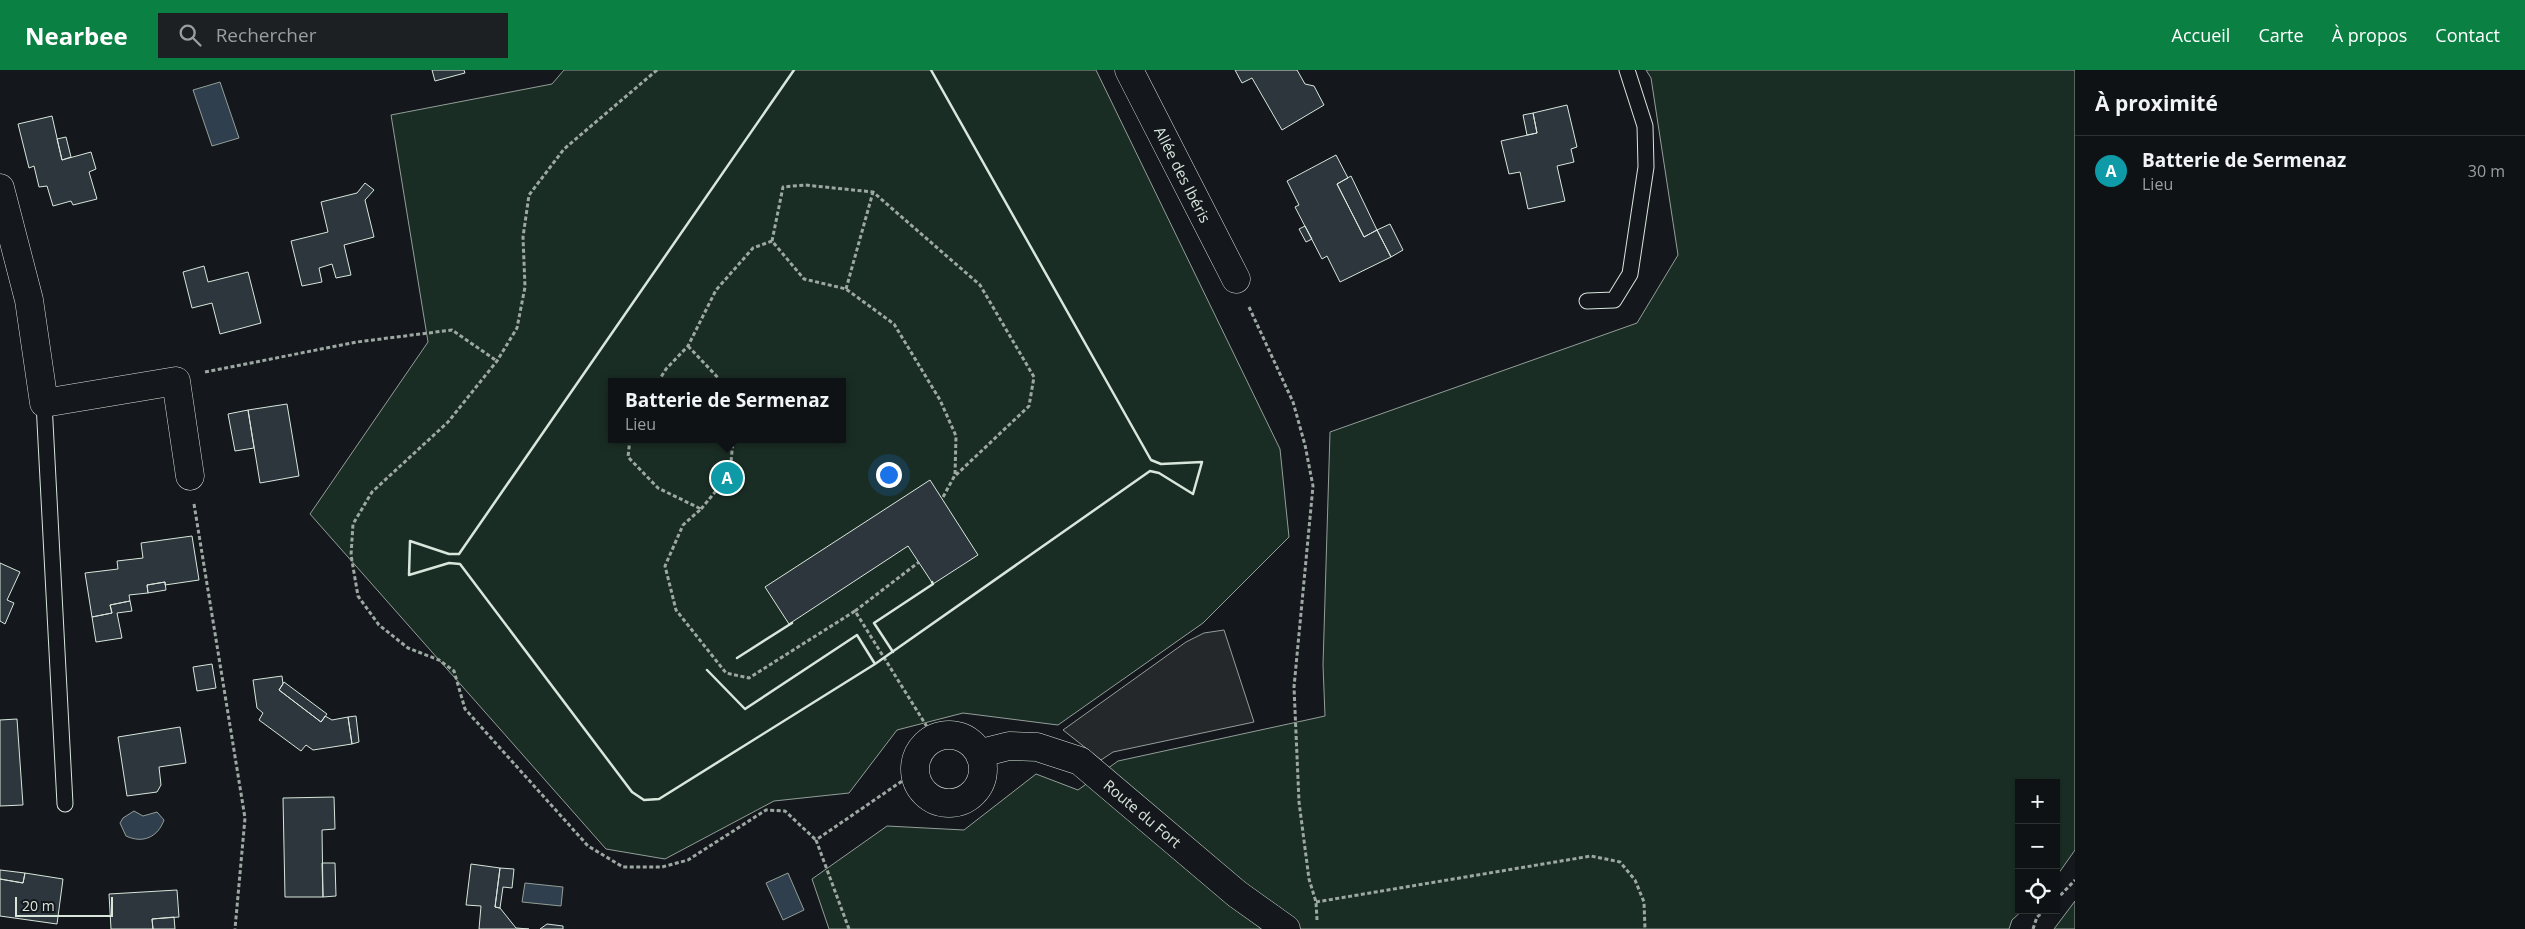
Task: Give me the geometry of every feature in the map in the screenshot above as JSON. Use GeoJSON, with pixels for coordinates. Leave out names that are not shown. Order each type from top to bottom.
{"type":"FeatureCollection","features":[{"type":"Feature","properties":{"kind":"street","name":"Allée des Ibéris"},"geometry":{"type":"LineString","coordinates":[[1129,70],[1236,279]]}},
{"type":"Feature","properties":{"kind":"street"},"geometry":{"type":"LineString","coordinates":[[0,188],[29,300],[44,403],[176,381],[190,476]]}},
{"type":"Feature","properties":{"kind":"street"},"geometry":{"type":"LineString","coordinates":[[944,735],[961,737],[975,747],[980,756],[982,777],[978,786],[964,800],[943,803],[934,800],[919,786],[915,775],[915,764],[918,754],[925,744],[934,738],[944,735]]}},
{"type":"Feature","properties":{"kind":"street","name":"Route du Fort"},"geometry":{"type":"LineString","coordinates":[[980,756],[985,752],[1009,746],[1037,747],[1080,761],[1237,894],[1286,929]]}},
{"type":"Feature","properties":{"kind":"lane"},"geometry":{"type":"LineString","coordinates":[[1587,302],[1614,300],[1630,274],[1646,167],[1645,126],[1627,70]]}},
{"type":"Feature","properties":{"kind":"lane"},"geometry":{"type":"LineString","coordinates":[[44,403],[65,804]]}},
{"type":"Feature","properties":{"kind":"path"},"geometry":{"type":"LineString","coordinates":[[657,70],[564,150],[528,195],[523,237],[525,287],[517,328],[497,361],[448,422],[372,492],[353,524],[351,555],[358,596],[379,625],[408,648],[439,660],[454,671],[465,709],[588,846],[624,867],[662,867],[688,860],[766,810],[784,811],[816,840],[849,929]]}},
{"type":"Feature","properties":{"kind":"path"},"geometry":{"type":"LineString","coordinates":[[772,241],[783,187],[806,185],[873,192],[980,285],[1034,377],[1029,406],[955,475],[942,499]]}},
{"type":"Feature","properties":{"kind":"path"},"geometry":{"type":"LineString","coordinates":[[846,289],[873,192]]}},
{"type":"Feature","properties":{"kind":"path"},"geometry":{"type":"LineString","coordinates":[[772,241],[804,279],[846,289],[894,324],[940,400],[956,436],[955,475]]}},
{"type":"Feature","properties":{"kind":"path"},"geometry":{"type":"LineString","coordinates":[[660,378],[666,369],[688,346],[716,290],[753,248],[772,241]]}},
{"type":"Feature","properties":{"kind":"path"},"geometry":{"type":"LineString","coordinates":[[1236,279],[1293,402],[1305,445],[1312,486],[1294,688],[1299,802],[1309,879],[1316,902],[1318,929]]}},
{"type":"Feature","properties":{"kind":"path"},"geometry":{"type":"LineString","coordinates":[[176,381],[206,372],[357,342],[452,330],[497,361]]}},
{"type":"Feature","properties":{"kind":"path"},"geometry":{"type":"LineString","coordinates":[[688,346],[718,378]]}},
{"type":"Feature","properties":{"kind":"path"},"geometry":{"type":"LineString","coordinates":[[630,443],[628,458],[658,488],[701,509]]}},
{"type":"Feature","properties":{"kind":"path"},"geometry":{"type":"LineString","coordinates":[[733,443],[730,474],[701,509],[684,525],[665,566],[676,610],[726,673],[749,678],[855,611],[919,562]]}},
{"type":"Feature","properties":{"kind":"path"},"geometry":{"type":"LineString","coordinates":[[190,476],[245,818],[235,929]]}},
{"type":"Feature","properties":{"kind":"path"},"geometry":{"type":"LineString","coordinates":[[855,611],[934,738]]}},
{"type":"Feature","properties":{"kind":"path"},"geometry":{"type":"LineString","coordinates":[[816,840],[905,779],[919,786]]}},
{"type":"Feature","properties":{"kind":"path"},"geometry":{"type":"LineString","coordinates":[[1316,902],[1591,856],[1620,862],[1635,880],[1644,902],[1645,929]]}},
{"type":"Feature","properties":{"kind":"path"},"geometry":{"type":"LineString","coordinates":[[2060,896],[2075,880]]}},
{"type":"Feature","properties":{"kind":"path"},"geometry":{"type":"LineString","coordinates":[[2032,929],[2037,917],[2040,914]]}},
{"type":"Feature","properties":{"kind":"green space"},"geometry":{"type":"Polygon","coordinates":[[[564,70],[1096,70],[1280,449],[1289,537],[1203,623],[1058,725],[963,713],[897,730],[849,793],[774,801],[665,859],[606,849],[310,514],[428,342],[391,115],[552,84],[564,70]]]}},
{"type":"Feature","properties":{"kind":"green space"},"geometry":{"type":"Polygon","coordinates":[[[1646,70],[2075,70],[2075,850],[2060,871],[2060,779],[2015,779],[2015,914],[2019,914],[2012,920],[2009,929],[829,929],[812,879],[887,826],[964,830],[1036,774],[1078,790],[1118,761],[1325,716],[1323,665],[1330,432],[1637,323],[1678,255],[1651,78],[1646,70]]]}},
{"type":"Feature","properties":{"kind":"green space"},"geometry":{"type":"Polygon","coordinates":[[[2075,901],[2075,929],[2054,929],[2075,901]]]}},
{"type":"Feature","properties":{"kind":"shaded area"},"geometry":{"type":"Polygon","coordinates":[[[1224,630],[1254,722],[1113,752],[1101,760],[1063,730],[1186,642],[1204,633],[1224,630]]]}},
{"type":"Feature","properties":{"kind":"water"},"geometry":{"type":"Polygon","coordinates":[[[220,82],[239,138],[212,146],[193,90],[220,82]]]}},
{"type":"Feature","properties":{"kind":"water"},"geometry":{"type":"Polygon","coordinates":[[[134,811],[143,816],[157,812],[164,820],[154,835],[144,839],[132,838],[126,836],[120,823],[123,818],[134,811]]]}},
{"type":"Feature","properties":{"kind":"water"},"geometry":{"type":"Polygon","coordinates":[[[788,873],[804,910],[783,920],[766,883],[788,873]]]}},
{"type":"Feature","properties":{"kind":"water"},"geometry":{"type":"Polygon","coordinates":[[[525,883],[563,887],[561,906],[522,902],[525,883]]]}},
{"type":"Feature","properties":{"kind":"building"},"geometry":{"type":"Polygon","coordinates":[[[432,70],[464,70],[465,73],[435,81],[432,70]]]}},
{"type":"Feature","properties":{"kind":"building"},"geometry":{"type":"Polygon","coordinates":[[[1235,70],[1297,70],[1305,84],[1314,86],[1324,105],[1282,130],[1252,78],[1242,83],[1235,70]]]}},
{"type":"Feature","properties":{"kind":"building"},"geometry":{"type":"Polygon","coordinates":[[[1567,105],[1577,147],[1571,149],[1574,162],[1557,166],[1565,201],[1528,209],[1520,172],[1509,174],[1501,141],[1537,133],[1533,113],[1567,105]]]}},
{"type":"Feature","properties":{"kind":"building"},"geometry":{"type":"Polygon","coordinates":[[[1533,113],[1537,133],[1527,135],[1523,115],[1533,113]]]}},
{"type":"Feature","properties":{"kind":"building"},"geometry":{"type":"Polygon","coordinates":[[[52,116],[62,160],[91,152],[96,169],[89,172],[97,199],[73,205],[71,201],[53,206],[47,186],[39,187],[34,166],[29,168],[18,124],[52,116]]]}},
{"type":"Feature","properties":{"kind":"building"},"geometry":{"type":"Polygon","coordinates":[[[66,137],[71,157],[62,160],[57,139],[66,137]]]}},
{"type":"Feature","properties":{"kind":"building"},"geometry":{"type":"Polygon","coordinates":[[[1336,155],[1348,178],[1337,184],[1364,237],[1377,230],[1391,257],[1340,282],[1327,256],[1322,259],[1295,207],[1299,205],[1287,181],[1336,155]]]}},
{"type":"Feature","properties":{"kind":"building"},"geometry":{"type":"Polygon","coordinates":[[[1351,176],[1377,230],[1364,237],[1337,184],[1351,176]]]}},
{"type":"Feature","properties":{"kind":"building"},"geometry":{"type":"Polygon","coordinates":[[[365,183],[374,190],[365,200],[374,237],[344,245],[351,275],[336,278],[332,264],[319,268],[322,282],[302,286],[291,241],[328,232],[321,202],[357,193],[365,183]]]}},
{"type":"Feature","properties":{"kind":"building"},"geometry":{"type":"Polygon","coordinates":[[[1390,224],[1403,250],[1391,257],[1377,230],[1390,224]]]}},
{"type":"Feature","properties":{"kind":"building"},"geometry":{"type":"Polygon","coordinates":[[[1305,226],[1312,239],[1306,242],[1299,229],[1305,226]]]}},
{"type":"Feature","properties":{"kind":"building"},"geometry":{"type":"Polygon","coordinates":[[[204,266],[208,282],[248,272],[261,323],[220,334],[212,303],[192,308],[183,272],[204,266]]]}},
{"type":"Feature","properties":{"kind":"building"},"geometry":{"type":"Polygon","coordinates":[[[287,404],[299,476],[260,483],[248,410],[287,404]]]}},
{"type":"Feature","properties":{"kind":"building"},"geometry":{"type":"Polygon","coordinates":[[[248,410],[254,448],[235,451],[228,414],[248,410]]]}},
{"type":"Feature","properties":{"kind":"building"},"geometry":{"type":"Polygon","coordinates":[[[930,480],[978,555],[933,584],[908,546],[789,624],[765,587],[930,480]]]}},
{"type":"Feature","properties":{"kind":"building"},"geometry":{"type":"Polygon","coordinates":[[[192,536],[199,580],[165,585],[165,582],[147,585],[148,593],[129,595],[130,601],[110,605],[112,613],[92,617],[85,573],[118,569],[117,561],[143,558],[141,543],[192,536]]]}},
{"type":"Feature","properties":{"kind":"building"},"geometry":{"type":"Polygon","coordinates":[[[0,563],[20,572],[7,600],[14,603],[5,624],[0,621],[0,563]]]}},
{"type":"Feature","properties":{"kind":"building"},"geometry":{"type":"Polygon","coordinates":[[[165,582],[166,590],[148,593],[147,585],[165,582]]]}},
{"type":"Feature","properties":{"kind":"building"},"geometry":{"type":"Polygon","coordinates":[[[130,601],[132,611],[117,613],[122,638],[96,642],[92,617],[112,613],[110,605],[130,601]]]}},
{"type":"Feature","properties":{"kind":"building"},"geometry":{"type":"Polygon","coordinates":[[[212,664],[216,688],[197,691],[193,667],[212,664]]]}},
{"type":"Feature","properties":{"kind":"building"},"geometry":{"type":"Polygon","coordinates":[[[282,676],[283,684],[279,690],[321,722],[325,716],[332,720],[348,717],[352,744],[313,750],[306,745],[301,751],[259,720],[263,713],[257,708],[253,680],[282,676]]]}},
{"type":"Feature","properties":{"kind":"building"},"geometry":{"type":"Polygon","coordinates":[[[284,682],[327,714],[321,722],[279,690],[284,682]]]}},
{"type":"Feature","properties":{"kind":"building"},"geometry":{"type":"Polygon","coordinates":[[[356,716],[359,742],[352,744],[348,717],[356,716]]]}},
{"type":"Feature","properties":{"kind":"building"},"geometry":{"type":"Polygon","coordinates":[[[17,719],[23,805],[0,806],[0,720],[17,719]]]}},
{"type":"Feature","properties":{"kind":"building"},"geometry":{"type":"Polygon","coordinates":[[[180,727],[186,763],[159,767],[161,785],[157,792],[127,796],[118,737],[180,727]]]}},
{"type":"Feature","properties":{"kind":"building"},"geometry":{"type":"Polygon","coordinates":[[[334,797],[335,829],[322,830],[323,897],[285,897],[283,798],[334,797]]]}},
{"type":"Feature","properties":{"kind":"building"},"geometry":{"type":"Polygon","coordinates":[[[322,863],[335,863],[336,896],[323,897],[322,863]]]}},
{"type":"Feature","properties":{"kind":"building"},"geometry":{"type":"Polygon","coordinates":[[[471,864],[500,868],[495,907],[500,908],[516,928],[529,929],[479,929],[481,906],[466,905],[471,864]]]}},
{"type":"Feature","properties":{"kind":"building"},"geometry":{"type":"Polygon","coordinates":[[[500,868],[514,869],[512,888],[503,887],[500,908],[495,907],[500,868]]]}},
{"type":"Feature","properties":{"kind":"building"},"geometry":{"type":"Polygon","coordinates":[[[0,870],[25,873],[23,883],[0,879],[0,870]]]}},
{"type":"Feature","properties":{"kind":"building"},"geometry":{"type":"Polygon","coordinates":[[[25,873],[63,879],[57,924],[0,916],[0,879],[23,883],[25,873]]]}},
{"type":"Feature","properties":{"kind":"building"},"geometry":{"type":"Polygon","coordinates":[[[177,890],[179,917],[152,919],[153,929],[111,929],[109,894],[177,890]]]}},
{"type":"Feature","properties":{"kind":"building"},"geometry":{"type":"Polygon","coordinates":[[[174,917],[175,929],[153,929],[152,919],[174,917]]]}},
{"type":"Feature","properties":{"kind":"building"},"geometry":{"type":"Polygon","coordinates":[[[547,924],[563,926],[563,929],[540,929],[547,924]]]}},
{"type":"Feature","properties":{"kind":"wall"},"geometry":{"type":"LineString","coordinates":[[794,70],[459,554],[449,554],[410,541],[409,575],[449,563],[460,564],[632,792],[644,800],[659,799],[875,664],[1150,471],[1159,473],[1193,494],[1202,462],[1161,464],[1151,460],[931,70]]}},
{"type":"Feature","properties":{"kind":"wall"},"geometry":{"type":"LineString","coordinates":[[893,652],[874,623],[933,584],[932,582]]}},
{"type":"Feature","properties":{"kind":"wall"},"geometry":{"type":"LineString","coordinates":[[737,658],[792,623]]}},
{"type":"Feature","properties":{"kind":"wall"},"geometry":{"type":"LineString","coordinates":[[707,670],[745,709],[857,635],[875,664]]}},
{"type":"Feature","properties":{"kind":"place","name":"Batterie de Sermenaz"},"geometry":{"type":"Point","coordinates":[727,478]}}]}
